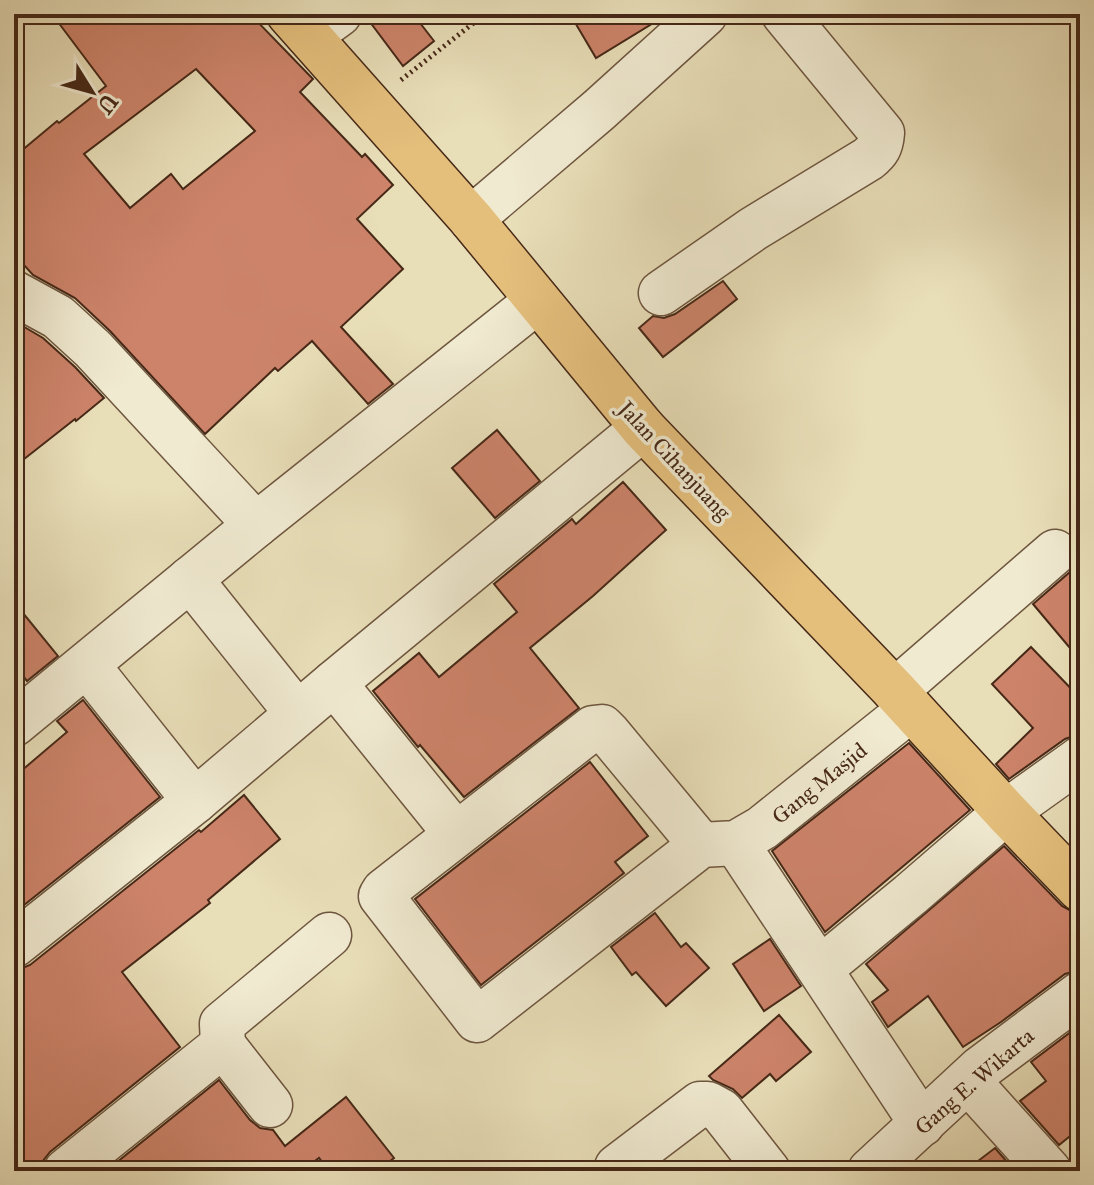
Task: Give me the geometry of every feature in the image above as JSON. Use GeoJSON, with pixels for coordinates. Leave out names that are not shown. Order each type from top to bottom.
{"type":"FeatureCollection","features":[{"type":"Feature","properties":{"kind":"main road","name":"Jalan Cihanjuang"},"geometry":{"type":"LineString","coordinates":[[312,21],[369,105],[471,219],[643,428],[1080,889]]}},
{"type":"Feature","properties":{"kind":"street"},"geometry":{"type":"LineString","coordinates":[[471,219],[705,14]]}},
{"type":"Feature","properties":{"kind":"street"},"geometry":{"type":"LineString","coordinates":[[661,293],[753,229],[868,159],[882,143],[882,133],[784,14]]}},
{"type":"Feature","properties":{"kind":"street"},"geometry":{"type":"LineString","coordinates":[[14,293],[58,317],[93,349],[256,525]]}},
{"type":"Feature","properties":{"kind":"street"},"geometry":{"type":"LineString","coordinates":[[16,717],[87,665],[256,525],[537,301]]}},
{"type":"Feature","properties":{"kind":"street"},"geometry":{"type":"LineString","coordinates":[[14,945],[195,801],[643,428]]}},
{"type":"Feature","properties":{"kind":"street","name":"Gang Masjid"},"geometry":{"type":"LineString","coordinates":[[456,834],[381,896],[477,1020],[719,844],[762,828],[903,700],[1055,552]]}},
{"type":"Feature","properties":{"kind":"street"},"geometry":{"type":"LineString","coordinates":[[190,579],[297,713]]}},
{"type":"Feature","properties":{"kind":"street"},"geometry":{"type":"LineString","coordinates":[[87,665],[195,801]]}},
{"type":"Feature","properties":{"kind":"street"},"geometry":{"type":"LineString","coordinates":[[334,683],[456,834],[593,728],[602,727],[719,844],[820,969],[922,1124]]}},
{"type":"Feature","properties":{"kind":"street"},"geometry":{"type":"LineString","coordinates":[[820,969],[1006,812],[1080,759]]}},
{"type":"Feature","properties":{"kind":"street"},"geometry":{"type":"LineString","coordinates":[[66,1171],[218,1049],[222,1024],[329,935]]}},
{"type":"Feature","properties":{"kind":"street","name":"Gang E. Wikarta"},"geometry":{"type":"LineString","coordinates":[[870,1171],[981,1068],[1080,994]]}},
{"type":"Feature","properties":{"kind":"street"},"geometry":{"type":"LineString","coordinates":[[218,1049],[270,1105]]}},
{"type":"Feature","properties":{"kind":"street"},"geometry":{"type":"LineString","coordinates":[[968,1081],[1049,1171]]}},
{"type":"Feature","properties":{"kind":"street"},"geometry":{"type":"LineString","coordinates":[[617,1167],[700,1104],[708,1104],[721,1111],[768,1171]]}},
{"type":"Feature","properties":{"kind":"path"},"geometry":{"type":"LineString","coordinates":[[369,105],[485,14]]}},
{"type":"Feature","properties":{"kind":"building"},"geometry":{"type":"Polygon","coordinates":[[[52,14],[250,14],[313,79],[300,92],[393,185],[357,219],[403,269],[341,327],[393,384],[368,404],[312,341],[278,371],[275,368],[205,434],[110,331],[75,298],[33,275],[14,254],[14,157],[106,86],[52,14]],[[196,69],[84,154],[130,208],[171,174],[183,189],[255,131],[196,69]]]}},
{"type":"Feature","properties":{"kind":"building"},"geometry":{"type":"Polygon","coordinates":[[[364,14],[413,14],[434,41],[403,66],[364,14]]]}},
{"type":"Feature","properties":{"kind":"building"},"geometry":{"type":"Polygon","coordinates":[[[570,14],[668,14],[596,58],[570,14]]]}},
{"type":"Feature","properties":{"kind":"building"},"geometry":{"type":"Polygon","coordinates":[[[723,281],[737,299],[663,357],[639,328],[653,316],[664,318],[675,314],[723,281]]]}},
{"type":"Feature","properties":{"kind":"building"},"geometry":{"type":"Polygon","coordinates":[[[14,321],[43,338],[104,398],[14,467],[14,321]]]}},
{"type":"Feature","properties":{"kind":"building"},"geometry":{"type":"Polygon","coordinates":[[[497,430],[540,481],[495,518],[452,468],[497,430]]]}},
{"type":"Feature","properties":{"kind":"building"},"geometry":{"type":"Polygon","coordinates":[[[623,482],[666,530],[530,648],[579,708],[464,797],[373,691],[419,653],[439,677],[517,612],[494,584],[572,519],[576,524],[623,482]]]}},
{"type":"Feature","properties":{"kind":"building"},"geometry":{"type":"Polygon","coordinates":[[[1080,560],[1080,660],[1033,604],[1080,560]]]}},
{"type":"Feature","properties":{"kind":"building"},"geometry":{"type":"Polygon","coordinates":[[[14,602],[58,656],[27,681],[14,665],[14,602]]]}},
{"type":"Feature","properties":{"kind":"building"},"geometry":{"type":"Polygon","coordinates":[[[1031,647],[1080,698],[1080,734],[1065,739],[1009,779],[996,764],[1033,728],[992,684],[1031,647]]]}},
{"type":"Feature","properties":{"kind":"building"},"geometry":{"type":"Polygon","coordinates":[[[83,700],[160,797],[14,913],[14,777],[67,732],[57,721],[83,700]]]}},
{"type":"Feature","properties":{"kind":"building"},"geometry":{"type":"Polygon","coordinates":[[[909,743],[970,810],[825,932],[772,851],[909,743]]]}},
{"type":"Feature","properties":{"kind":"building"},"geometry":{"type":"Polygon","coordinates":[[[590,762],[648,836],[615,862],[624,873],[481,985],[415,899],[590,762]]]}},
{"type":"Feature","properties":{"kind":"building"},"geometry":{"type":"Polygon","coordinates":[[[244,795],[280,839],[208,900],[210,903],[122,972],[180,1047],[50,1152],[43,1161],[42,1171],[14,1171],[14,969],[30,965],[244,795]]]}},
{"type":"Feature","properties":{"kind":"building"},"geometry":{"type":"Polygon","coordinates":[[[1004,846],[1062,906],[1080,919],[1080,970],[1065,974],[963,1047],[928,996],[888,1027],[872,1002],[888,990],[866,964],[1004,846]]]}},
{"type":"Feature","properties":{"kind":"building"},"geometry":{"type":"Polygon","coordinates":[[[655,913],[681,947],[686,943],[709,968],[666,1006],[636,972],[632,975],[611,947],[655,913]]]}},
{"type":"Feature","properties":{"kind":"building"},"geometry":{"type":"Polygon","coordinates":[[[770,939],[801,986],[764,1011],[733,964],[770,939]]]}},
{"type":"Feature","properties":{"kind":"building"},"geometry":{"type":"Polygon","coordinates":[[[779,1015],[811,1052],[776,1081],[770,1074],[742,1098],[733,1089],[709,1076],[779,1015]]]}},
{"type":"Feature","properties":{"kind":"building"},"geometry":{"type":"Polygon","coordinates":[[[1080,1025],[1080,1128],[1059,1145],[1020,1101],[1046,1081],[1031,1062],[1080,1025]]]}},
{"type":"Feature","properties":{"kind":"building"},"geometry":{"type":"Polygon","coordinates":[[[219,1080],[250,1120],[260,1128],[273,1130],[285,1146],[346,1097],[394,1158],[377,1171],[329,1171],[319,1158],[305,1171],[106,1171],[219,1080]]]}},
{"type":"Feature","properties":{"kind":"building"},"geometry":{"type":"Polygon","coordinates":[[[995,1148],[1015,1171],[965,1171],[995,1148]]]}}]}
